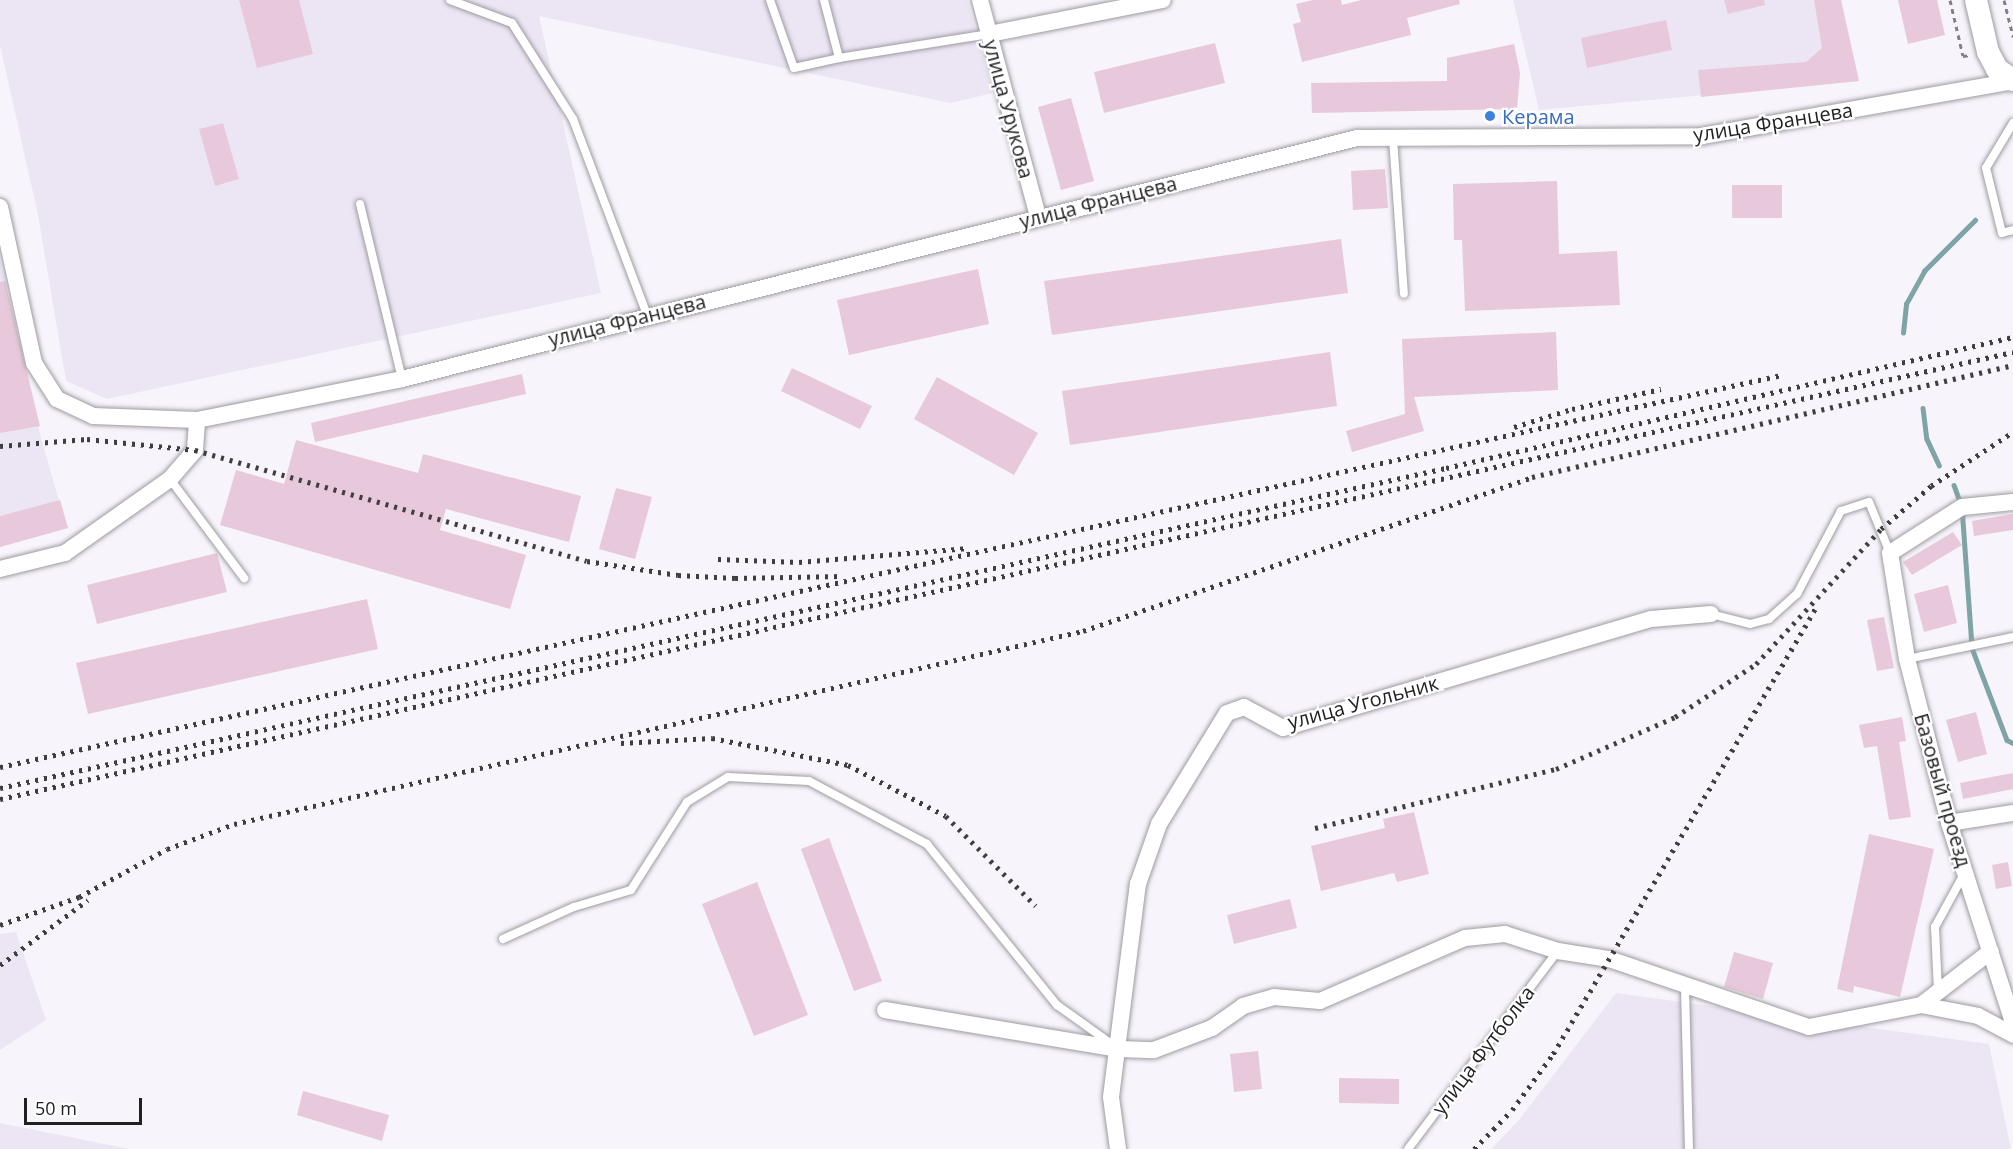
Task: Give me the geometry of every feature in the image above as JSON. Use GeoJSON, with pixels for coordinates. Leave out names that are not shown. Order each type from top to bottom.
{"type":"FeatureCollection","features":[{"type":"Feature","properties":{"kind":"main road"},"geometry":{"type":"LineString","coordinates":[[1976,0],[1988,52],[1997,69],[2013,81]]}},
{"type":"Feature","properties":{"kind":"street","name":"улица Урукова"},"geometry":{"type":"LineString","coordinates":[[980,0],[1038,217]]}},
{"type":"Feature","properties":{"kind":"street"},"geometry":{"type":"LineString","coordinates":[[989,34],[1163,0]]}},
{"type":"Feature","properties":{"kind":"street","name":"улица Францева"},"geometry":{"type":"LineString","coordinates":[[0,207],[34,363],[57,399],[93,416],[197,420],[402,379],[647,315],[1357,138],[1702,136],[2013,81]]}},
{"type":"Feature","properties":{"kind":"street"},"geometry":{"type":"LineString","coordinates":[[0,569],[65,553],[170,479],[195,450],[197,420]]}},
{"type":"Feature","properties":{"kind":"street"},"geometry":{"type":"LineString","coordinates":[[1890,553],[1962,507],[2013,502]]}},
{"type":"Feature","properties":{"kind":"street","name":"Базовый проезд"},"geometry":{"type":"LineString","coordinates":[[1890,553],[1907,659],[1949,823],[2013,1022]]}},
{"type":"Feature","properties":{"kind":"street","name":"улица Угольник"},"geometry":{"type":"LineString","coordinates":[[1118,1149],[1111,1097],[1119,1049],[1138,884],[1159,824],[1227,712],[1244,707],[1283,728],[1651,619],[1711,614]]}},
{"type":"Feature","properties":{"kind":"street"},"geometry":{"type":"LineString","coordinates":[[1949,823],[2013,813]]}},
{"type":"Feature","properties":{"kind":"street"},"geometry":{"type":"LineString","coordinates":[[885,1010],[1119,1049],[1154,1050],[1212,1028],[1243,1006],[1274,997],[1320,1001],[1465,938],[1505,934],[1558,951],[1609,959],[1685,987],[1809,1027],[1921,1005],[1978,1016],[2013,1035]]}},
{"type":"Feature","properties":{"kind":"street"},"geometry":{"type":"LineString","coordinates":[[1921,1005],[1992,951]]}},
{"type":"Feature","properties":{"kind":"lane"},"geometry":{"type":"LineString","coordinates":[[450,0],[512,22],[573,119],[647,315]]}},
{"type":"Feature","properties":{"kind":"lane"},"geometry":{"type":"LineString","coordinates":[[770,0],[794,68],[839,58],[989,34]]}},
{"type":"Feature","properties":{"kind":"lane"},"geometry":{"type":"LineString","coordinates":[[824,0],[839,58]]}},
{"type":"Feature","properties":{"kind":"lane"},"geometry":{"type":"LineString","coordinates":[[2013,123],[1986,168],[2002,233],[2013,230]]}},
{"type":"Feature","properties":{"kind":"lane"},"geometry":{"type":"LineString","coordinates":[[1393,138],[1404,294]]}},
{"type":"Feature","properties":{"kind":"lane"},"geometry":{"type":"LineString","coordinates":[[360,204],[402,379]]}},
{"type":"Feature","properties":{"kind":"lane"},"geometry":{"type":"LineString","coordinates":[[170,479],[244,578]]}},
{"type":"Feature","properties":{"kind":"lane"},"geometry":{"type":"LineString","coordinates":[[1711,614],[1750,624],[1768,619],[1797,594],[1841,511],[1869,502],[1890,553]]}},
{"type":"Feature","properties":{"kind":"lane"},"geometry":{"type":"LineString","coordinates":[[1907,659],[2013,637]]}},
{"type":"Feature","properties":{"kind":"lane"},"geometry":{"type":"LineString","coordinates":[[503,939],[574,907],[631,890],[687,802],[728,777],[809,781],[927,844],[1057,1005],[1119,1049]]}},
{"type":"Feature","properties":{"kind":"lane"},"geometry":{"type":"LineString","coordinates":[[1938,992],[1935,927],[1965,871]]}},
{"type":"Feature","properties":{"kind":"lane","name":"улица Футболка"},"geometry":{"type":"LineString","coordinates":[[1408,1149],[1558,951]]}},
{"type":"Feature","properties":{"kind":"lane"},"geometry":{"type":"LineString","coordinates":[[1685,987],[1689,1149]]}},
{"type":"Feature","properties":{"kind":"path"},"geometry":{"type":"LineString","coordinates":[[2004,0],[2013,37]]}},
{"type":"Feature","properties":{"kind":"shaded area"},"geometry":{"type":"Polygon","coordinates":[[[0,0],[967,0],[993,93],[950,103],[539,16],[601,293],[107,399],[66,381],[38,215],[0,45],[0,0]]]}},
{"type":"Feature","properties":{"kind":"shaded area"},"geometry":{"type":"Polygon","coordinates":[[[1513,0],[1841,0],[1859,81],[1539,110],[1513,0]]]}},
{"type":"Feature","properties":{"kind":"shaded area"},"geometry":{"type":"Polygon","coordinates":[[[0,261],[42,442],[67,528],[0,547],[0,261]]]}},
{"type":"Feature","properties":{"kind":"shaded area"},"geometry":{"type":"Polygon","coordinates":[[[16,932],[46,1020],[0,1050],[0,934],[16,932]]]}},
{"type":"Feature","properties":{"kind":"shaded area"},"geometry":{"type":"Polygon","coordinates":[[[1616,993],[1989,1044],[2011,1149],[1491,1149],[1519,1120],[1616,993]]]}},
{"type":"Feature","properties":{"kind":"shaded area"},"geometry":{"type":"Polygon","coordinates":[[[0,1123],[129,1149],[0,1149],[0,1123]]]}},
{"type":"Feature","properties":{"kind":"building"},"geometry":{"type":"Polygon","coordinates":[[[239,0],[299,0],[313,54],[257,68],[239,0]]]}},
{"type":"Feature","properties":{"kind":"building"},"geometry":{"type":"Polygon","coordinates":[[[1313,0],[1341,0],[1342,5],[1361,0],[1459,0],[1460,4],[1407,18],[1411,35],[1302,62],[1293,24],[1301,22],[1296,4],[1313,0]]]}},
{"type":"Feature","properties":{"kind":"building"},"geometry":{"type":"Polygon","coordinates":[[[1724,0],[1764,0],[1765,5],[1728,14],[1724,0]]]}},
{"type":"Feature","properties":{"kind":"building"},"geometry":{"type":"Polygon","coordinates":[[[1814,0],[1841,0],[1859,81],[1701,97],[1698,70],[1806,62],[1822,48],[1814,0]]]}},
{"type":"Feature","properties":{"kind":"building"},"geometry":{"type":"Polygon","coordinates":[[[1898,0],[1937,0],[1945,35],[1908,44],[1898,0]]]}},
{"type":"Feature","properties":{"kind":"building"},"geometry":{"type":"Polygon","coordinates":[[[1666,20],[1672,50],[1587,68],[1581,38],[1666,20]]]}},
{"type":"Feature","properties":{"kind":"building"},"geometry":{"type":"Polygon","coordinates":[[[1215,43],[1225,83],[1104,113],[1094,72],[1215,43]]]}},
{"type":"Feature","properties":{"kind":"building"},"geometry":{"type":"Polygon","coordinates":[[[1514,44],[1520,73],[1517,109],[1312,113],[1311,83],[1447,81],[1447,58],[1514,44]]]}},
{"type":"Feature","properties":{"kind":"building"},"geometry":{"type":"Polygon","coordinates":[[[1071,98],[1094,181],[1061,190],[1038,107],[1071,98]]]}},
{"type":"Feature","properties":{"kind":"building"},"geometry":{"type":"Polygon","coordinates":[[[223,123],[239,179],[215,186],[199,129],[223,123]]]}},
{"type":"Feature","properties":{"kind":"building"},"geometry":{"type":"Polygon","coordinates":[[[1385,169],[1388,208],[1353,210],[1351,171],[1385,169]]]}},
{"type":"Feature","properties":{"kind":"building"},"geometry":{"type":"Polygon","coordinates":[[[1557,181],[1559,254],[1617,251],[1620,305],[1465,311],[1462,240],[1454,240],[1453,184],[1557,181]]]}},
{"type":"Feature","properties":{"kind":"building"},"geometry":{"type":"Polygon","coordinates":[[[1732,185],[1782,185],[1782,218],[1732,218],[1732,185]]]}},
{"type":"Feature","properties":{"kind":"building"},"geometry":{"type":"Polygon","coordinates":[[[1341,239],[1348,293],[1052,335],[1044,281],[1341,239]]]}},
{"type":"Feature","properties":{"kind":"building"},"geometry":{"type":"Polygon","coordinates":[[[978,269],[989,324],[849,355],[837,300],[978,269]]]}},
{"type":"Feature","properties":{"kind":"building"},"geometry":{"type":"Polygon","coordinates":[[[5,281],[40,426],[0,433],[0,282],[5,281]]]}},
{"type":"Feature","properties":{"kind":"building"},"geometry":{"type":"Polygon","coordinates":[[[1556,332],[1558,390],[1414,397],[1424,431],[1352,452],[1346,431],[1405,414],[1402,339],[1556,332]]]}},
{"type":"Feature","properties":{"kind":"building"},"geometry":{"type":"Polygon","coordinates":[[[1330,352],[1337,406],[1070,445],[1062,391],[1330,352]]]}},
{"type":"Feature","properties":{"kind":"building"},"geometry":{"type":"Polygon","coordinates":[[[792,368],[872,406],[860,429],[781,391],[792,368]]]}},
{"type":"Feature","properties":{"kind":"building"},"geometry":{"type":"Polygon","coordinates":[[[522,374],[526,394],[315,442],[311,423],[522,374]]]}},
{"type":"Feature","properties":{"kind":"building"},"geometry":{"type":"Polygon","coordinates":[[[937,377],[1038,433],[1014,475],[914,419],[937,377]]]}},
{"type":"Feature","properties":{"kind":"building"},"geometry":{"type":"Polygon","coordinates":[[[296,440],[418,473],[423,454],[581,496],[569,542],[446,509],[440,530],[526,555],[510,609],[220,525],[236,470],[284,484],[296,440]]]}},
{"type":"Feature","properties":{"kind":"building"},"geometry":{"type":"Polygon","coordinates":[[[616,488],[652,497],[635,559],[599,549],[616,488]]]}},
{"type":"Feature","properties":{"kind":"building"},"geometry":{"type":"Polygon","coordinates":[[[60,500],[68,528],[0,547],[0,516],[60,500]]]}},
{"type":"Feature","properties":{"kind":"building"},"geometry":{"type":"Polygon","coordinates":[[[2013,514],[2013,530],[1974,536],[1972,521],[2013,514]]]}},
{"type":"Feature","properties":{"kind":"building"},"geometry":{"type":"Polygon","coordinates":[[[1953,532],[1962,545],[1912,575],[1903,562],[1953,532]]]}},
{"type":"Feature","properties":{"kind":"building"},"geometry":{"type":"Polygon","coordinates":[[[217,553],[227,592],[97,624],[87,585],[217,553]]]}},
{"type":"Feature","properties":{"kind":"building"},"geometry":{"type":"Polygon","coordinates":[[[1948,585],[1957,623],[1924,632],[1914,594],[1948,585]]]}},
{"type":"Feature","properties":{"kind":"building"},"geometry":{"type":"Polygon","coordinates":[[[367,599],[378,649],[88,714],[76,663],[367,599]]]}},
{"type":"Feature","properties":{"kind":"building"},"geometry":{"type":"Polygon","coordinates":[[[1884,617],[1894,668],[1877,671],[1867,620],[1884,617]]]}},
{"type":"Feature","properties":{"kind":"building"},"geometry":{"type":"Polygon","coordinates":[[[1976,712],[1987,754],[1958,762],[1946,720],[1976,712]]]}},
{"type":"Feature","properties":{"kind":"building"},"geometry":{"type":"Polygon","coordinates":[[[1902,717],[1906,741],[1899,742],[1911,817],[1889,820],[1877,746],[1864,748],[1859,725],[1902,717]]]}},
{"type":"Feature","properties":{"kind":"building"},"geometry":{"type":"Polygon","coordinates":[[[2013,773],[2013,789],[1963,799],[1960,783],[2013,773]]]}},
{"type":"Feature","properties":{"kind":"building"},"geometry":{"type":"Polygon","coordinates":[[[1414,812],[1429,874],[1397,882],[1394,873],[1321,891],[1311,846],[1385,828],[1383,819],[1414,812]]]}},
{"type":"Feature","properties":{"kind":"building"},"geometry":{"type":"Polygon","coordinates":[[[1869,834],[1934,849],[1900,997],[1854,986],[1853,993],[1837,989],[1869,834]]]}},
{"type":"Feature","properties":{"kind":"building"},"geometry":{"type":"Polygon","coordinates":[[[829,838],[882,981],[854,991],[801,849],[829,838]]]}},
{"type":"Feature","properties":{"kind":"building"},"geometry":{"type":"Polygon","coordinates":[[[2008,862],[2012,886],[1996,889],[1992,865],[2008,862]]]}},
{"type":"Feature","properties":{"kind":"building"},"geometry":{"type":"Polygon","coordinates":[[[757,882],[808,1015],[754,1036],[702,904],[757,882]]]}},
{"type":"Feature","properties":{"kind":"building"},"geometry":{"type":"Polygon","coordinates":[[[1290,899],[1297,928],[1234,944],[1227,915],[1290,899]]]}},
{"type":"Feature","properties":{"kind":"building"},"geometry":{"type":"Polygon","coordinates":[[[1734,952],[1773,963],[1763,999],[1724,987],[1734,952]]]}},
{"type":"Feature","properties":{"kind":"building"},"geometry":{"type":"Polygon","coordinates":[[[1258,1051],[1262,1089],[1234,1092],[1230,1054],[1258,1051]]]}},
{"type":"Feature","properties":{"kind":"building"},"geometry":{"type":"Polygon","coordinates":[[[1339,1078],[1399,1079],[1399,1104],[1339,1103],[1339,1078]]]}},
{"type":"Feature","properties":{"kind":"building"},"geometry":{"type":"Polygon","coordinates":[[[303,1091],[389,1115],[382,1141],[297,1115],[303,1091]]]}},
{"type":"Feature","properties":{"kind":"waterway"},"geometry":{"type":"LineString","coordinates":[[1903,333],[1906,304],[1924,271],[1975,220]]}},
{"type":"Feature","properties":{"kind":"waterway"},"geometry":{"type":"LineString","coordinates":[[1923,408],[1927,439],[1939,465]]}},
{"type":"Feature","properties":{"kind":"waterway"},"geometry":{"type":"LineString","coordinates":[[1954,485],[1962,507],[1972,648],[2007,740],[2013,743]]}},
{"type":"Feature","properties":{"kind":"railway"},"geometry":{"type":"LineString","coordinates":[[0,788],[1446,468],[2013,337]]}},
{"type":"Feature","properties":{"kind":"railway"},"geometry":{"type":"LineString","coordinates":[[0,799],[2013,352]]}},
{"type":"Feature","properties":{"kind":"railway"},"geometry":{"type":"LineString","coordinates":[[0,925],[79,897],[167,849],[234,824],[1083,631],[1532,477],[2013,365]]}},
{"type":"Feature","properties":{"kind":"railway"},"geometry":{"type":"LineString","coordinates":[[0,767],[1781,375]]}},
{"type":"Feature","properties":{"kind":"railway"},"geometry":{"type":"LineString","coordinates":[[1514,427],[1572,409],[1661,389]]}},
{"type":"Feature","properties":{"kind":"railway"},"geometry":{"type":"LineString","coordinates":[[1315,828],[1556,769],[1675,717],[1756,664],[1881,529],[1931,486],[2013,432]]}},
{"type":"Feature","properties":{"kind":"railway"},"geometry":{"type":"LineString","coordinates":[[0,446],[87,439],[195,450],[587,561],[678,575],[735,578],[843,576]]}},
{"type":"Feature","properties":{"kind":"railway"},"geometry":{"type":"LineString","coordinates":[[718,559],[799,562],[968,548]]}},
{"type":"Feature","properties":{"kind":"railway"},"geometry":{"type":"LineString","coordinates":[[1474,1149],[1512,1110],[1553,1054],[1817,606]]}},
{"type":"Feature","properties":{"kind":"railway"},"geometry":{"type":"LineString","coordinates":[[621,743],[712,738],[848,765],[946,816],[1036,906]]}},
{"type":"Feature","properties":{"kind":"railway"},"geometry":{"type":"LineString","coordinates":[[0,965],[88,900]]}},
{"type":"Feature","properties":{"kind":"place","name":"Керама"},"geometry":{"type":"Point","coordinates":[1490,116]}}]}
